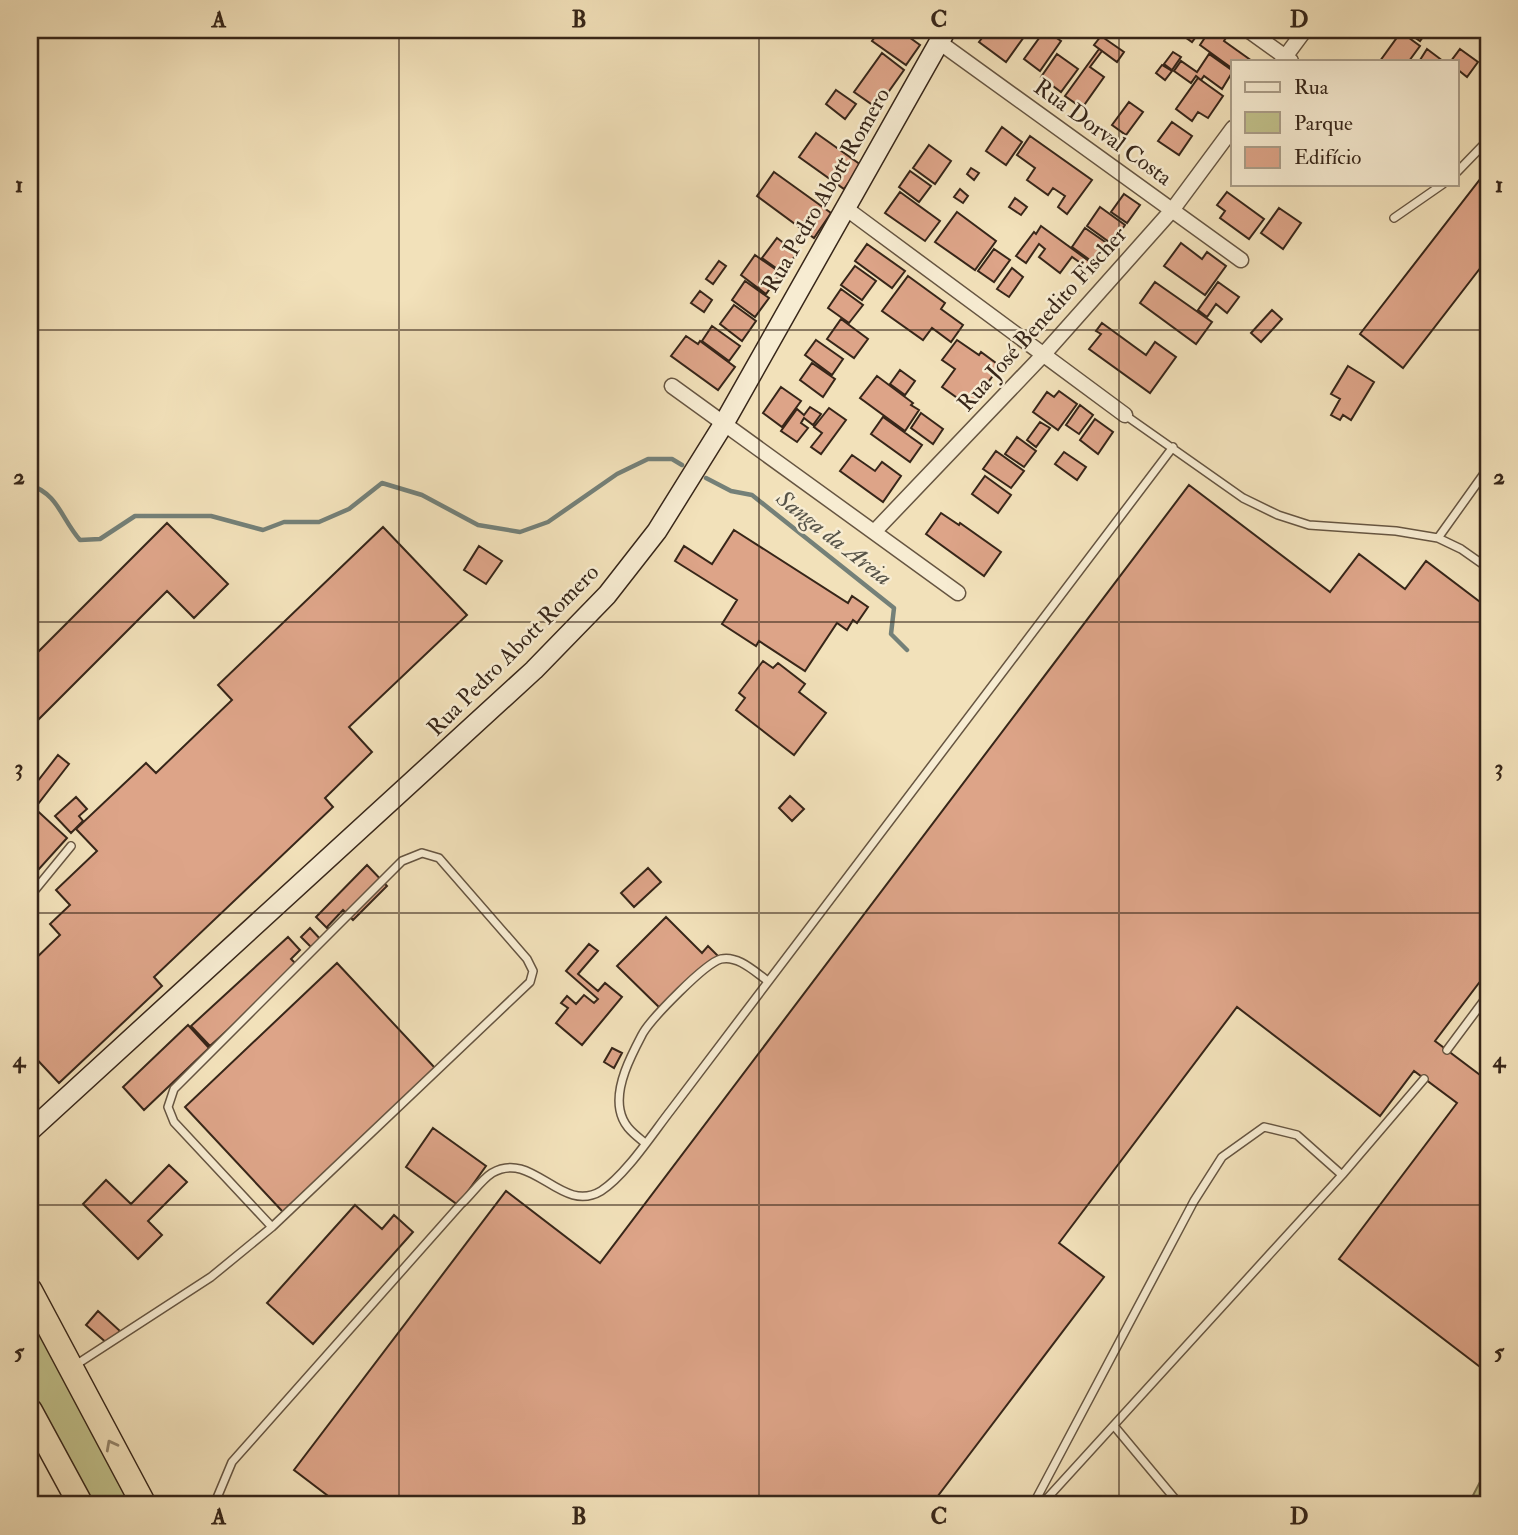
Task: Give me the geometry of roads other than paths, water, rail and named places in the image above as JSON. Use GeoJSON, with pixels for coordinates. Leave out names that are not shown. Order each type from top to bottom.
{"type":"FeatureCollection","features":[{"type":"Feature","properties":{"kind":"highway"},"geometry":{"type":"LineString","coordinates":[[30,1291],[144,1505]]}},
{"type":"Feature","properties":{"kind":"highway"},"geometry":{"type":"LineString","coordinates":[[30,1411],[81,1505]]}},
{"type":"Feature","properties":{"kind":"highway"},"geometry":{"type":"LineString","coordinates":[[30,1441],[64,1505]]}},
{"type":"Feature","properties":{"kind":"street"},"geometry":{"type":"LineString","coordinates":[[1248,30],[1286,60],[1305,30]]}},
{"type":"Feature","properties":{"kind":"street","name":"Rua Pedro Abott Romero"},"geometry":{"type":"LineString","coordinates":[[30,1131],[534,670],[607,595],[657,531],[723,425],[943,36]]}},
{"type":"Feature","properties":{"kind":"street","name":"Rua Dorval Costa"},"geometry":{"type":"LineString","coordinates":[[943,36],[1241,260]]}},
{"type":"Feature","properties":{"kind":"street","name":"Rua José Benedito Fischer"},"geometry":{"type":"LineString","coordinates":[[874,532],[1043,355],[1172,209],[1231,131]]}},
{"type":"Feature","properties":{"kind":"street"},"geometry":{"type":"LineString","coordinates":[[844,207],[1125,415]]}},
{"type":"Feature","properties":{"kind":"street"},"geometry":{"type":"LineString","coordinates":[[672,386],[958,593]]}},
{"type":"Feature","properties":{"kind":"lane"},"geometry":{"type":"LineString","coordinates":[[1458,171],[1488,140]]}},
{"type":"Feature","properties":{"kind":"lane"},"geometry":{"type":"LineString","coordinates":[[1394,218],[1440,186]]}},
{"type":"Feature","properties":{"kind":"lane"},"geometry":{"type":"LineString","coordinates":[[1125,415],[1243,498],[1278,516],[1309,525],[1396,531],[1438,538],[1488,568]]}},
{"type":"Feature","properties":{"kind":"lane"},"geometry":{"type":"LineString","coordinates":[[214,1505],[232,1462],[461,1204],[492,1173],[512,1167],[532,1172],[561,1191],[579,1198],[600,1192],[619,1175],[1173,447]]}},
{"type":"Feature","properties":{"kind":"lane"},"geometry":{"type":"LineString","coordinates":[[1438,538],[1488,468]]}},
{"type":"Feature","properties":{"kind":"lane"},"geometry":{"type":"LineString","coordinates":[[30,896],[71,846]]}},
{"type":"Feature","properties":{"kind":"lane"},"geometry":{"type":"LineString","coordinates":[[71,1369],[211,1277],[272,1227],[530,982],[533,971],[527,959],[439,858],[422,853],[402,861],[174,1089],[168,1107],[174,1122],[272,1227]]}},
{"type":"Feature","properties":{"kind":"lane"},"geometry":{"type":"LineString","coordinates":[[645,1143],[624,1125],[619,1107],[624,1076],[645,1031],[703,969],[721,959],[737,960],[768,981]]}},
{"type":"Feature","properties":{"kind":"lane"},"geometry":{"type":"LineString","coordinates":[[1447,1050],[1488,995]]}},
{"type":"Feature","properties":{"kind":"lane"},"geometry":{"type":"LineString","coordinates":[[1041,1505],[1115,1427],[1342,1175],[1424,1079]]}},
{"type":"Feature","properties":{"kind":"lane"},"geometry":{"type":"LineString","coordinates":[[1033,1505],[1194,1201],[1222,1157],[1264,1127],[1297,1135],[1342,1175]]}},
{"type":"Feature","properties":{"kind":"lane"},"geometry":{"type":"LineString","coordinates":[[1115,1427],[1180,1505]]}},
{"type":"Feature","properties":{"kind":"waterway","name":"Sanga da Areia"},"geometry":{"type":"LineString","coordinates":[[30,485],[47,494],[80,540],[100,539],[135,516],[211,516],[263,530],[284,522],[319,522],[349,509],[382,483],[422,495],[478,525],[520,532],[548,522],[617,474],[648,459],[672,459],[682,465]]}},
{"type":"Feature","properties":{"kind":"waterway","name":"Sanga da Areia"},"geometry":{"type":"LineString","coordinates":[[706,478],[731,491],[752,495],[894,608],[891,634],[907,650]]}}]}
